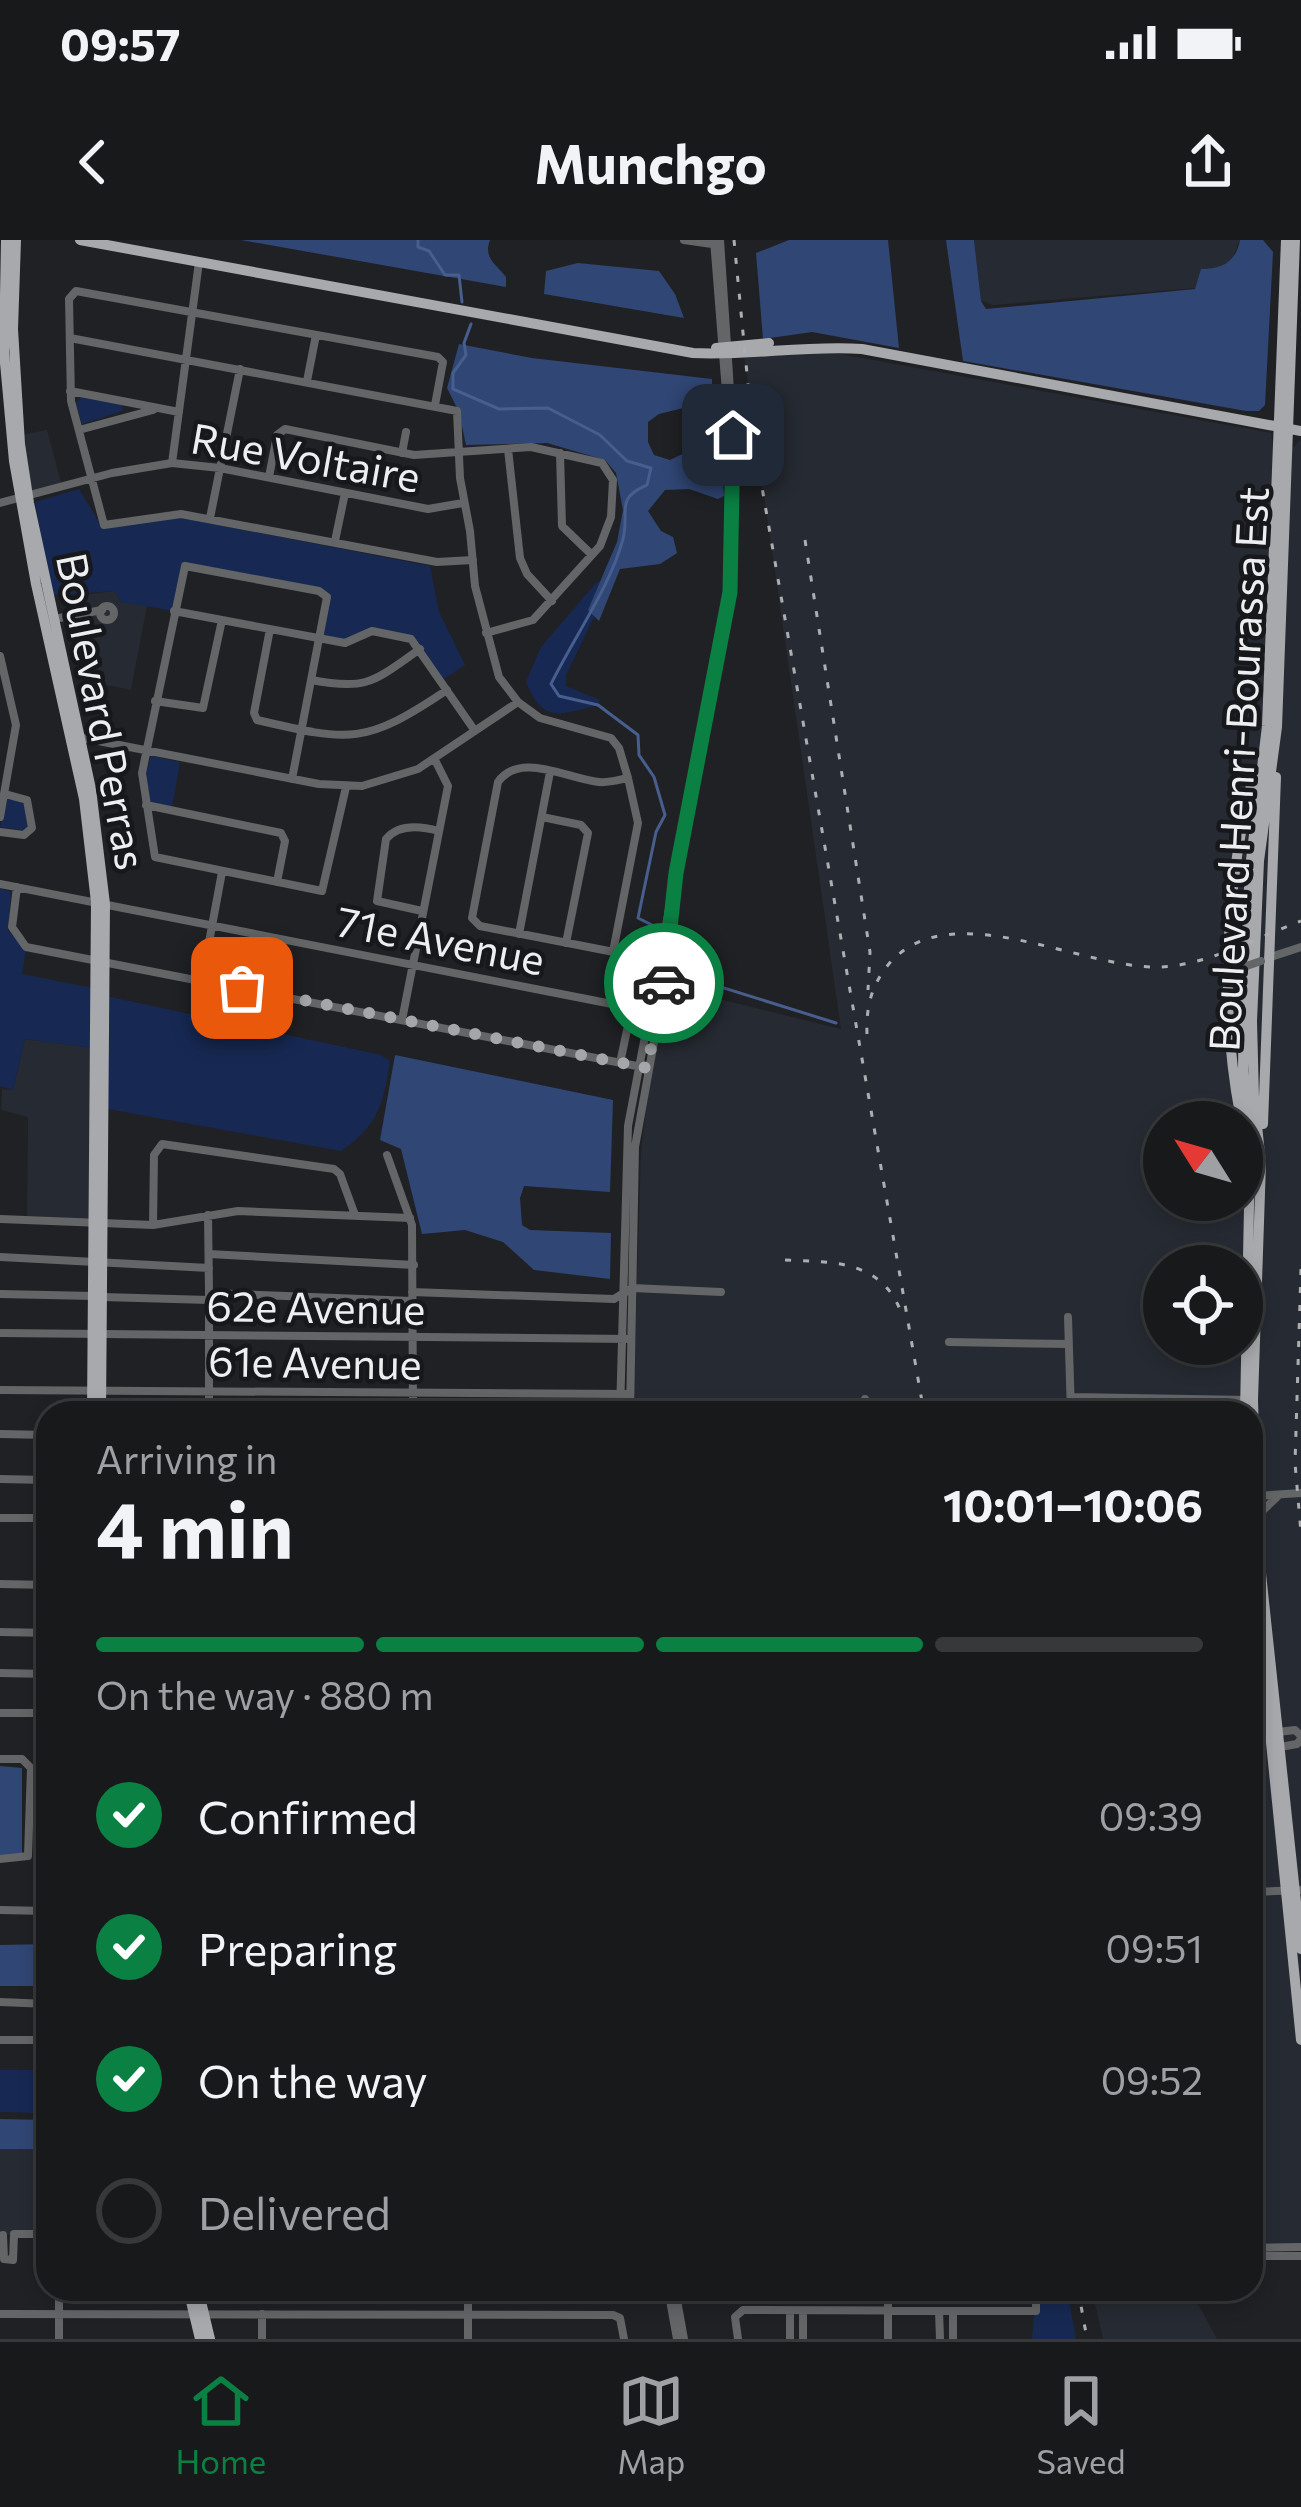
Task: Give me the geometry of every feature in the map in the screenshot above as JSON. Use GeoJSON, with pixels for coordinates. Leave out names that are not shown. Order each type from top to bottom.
{"type":"FeatureCollection","features":[{"type":"Feature","properties":{"kind":"main road","name":"Boulevard Perras"},"geometry":{"type":"LineString","coordinates":[[6,240],[2,284],[5,375],[23,497],[75,736]]}},
{"type":"Feature","properties":{"kind":"main road","name":"Boulevard Perras"},"geometry":{"type":"LineString","coordinates":[[16,240],[14,373],[23,497],[54,619],[101,903],[99,1401]]}},
{"type":"Feature","properties":{"kind":"main road"},"geometry":{"type":"LineString","coordinates":[[80,240],[693,353],[810,338],[1291,426]]}},
{"type":"Feature","properties":{"kind":"main road","name":"Boulevard Henri-Bourassa Est"},"geometry":{"type":"LineString","coordinates":[[1246,1101],[1244,985],[1250,868],[1272,727],[1291,426],[1281,385],[1286,240]]}},
{"type":"Feature","properties":{"kind":"main road","name":"Boulevard Henri-Bourassa Est"},"geometry":{"type":"LineString","coordinates":[[1257,1101],[1252,1021],[1259,861],[1291,426],[1295,240]]}},
{"type":"Feature","properties":{"kind":"main road"},"geometry":{"type":"LineString","coordinates":[[1261,415],[1276,406],[1281,385]]}},
{"type":"Feature","properties":{"kind":"main road"},"geometry":{"type":"LineString","coordinates":[[1159,401],[1261,415],[1291,426]]}},
{"type":"Feature","properties":{"kind":"main road"},"geometry":{"type":"LineString","coordinates":[[1262,1101],[1272,727]]}},
{"type":"Feature","properties":{"kind":"main road"},"geometry":{"type":"LineString","coordinates":[[1238,1101],[1230,1055],[1235,856],[1272,727]]}},
{"type":"Feature","properties":{"kind":"main road","name":"Boulevard Henri-Bourassa Est"},"geometry":{"type":"LineString","coordinates":[[1247,1401],[1249,1221]]}},
{"type":"Feature","properties":{"kind":"main road","name":"Boulevard Henri-Bourassa Est"},"geometry":{"type":"LineString","coordinates":[[1247,1401],[1258,1221]]}},
{"type":"Feature","properties":{"kind":"main road","name":"Boulevard Perras"},"geometry":{"type":"LineString","coordinates":[[94,1401],[97,1389]]}},
{"type":"Feature","properties":{"kind":"main road","name":"Boulevard Henri-Bourassa Est"},"geometry":{"type":"LineString","coordinates":[[1263,1642],[1301,1948]]}},
{"type":"Feature","properties":{"kind":"main road","name":"Boulevard Henri-Bourassa Est"},"geometry":{"type":"LineString","coordinates":[[1263,1699],[1280,1747],[1294,1889],[1301,2040]]}},
{"type":"Feature","properties":{"kind":"main road"},"geometry":{"type":"LineString","coordinates":[[193,2301],[210,2339]]}},
{"type":"Feature","properties":{"kind":"main road"},"geometry":{"type":"LineString","coordinates":[[198,2301],[200,2339]]}},
{"type":"Feature","properties":{"kind":"street"},"geometry":{"type":"LineString","coordinates":[[626,1339],[622,1295],[630,1146],[730,592],[734,531],[717,242],[684,240]]}},
{"type":"Feature","properties":{"kind":"street"},"geometry":{"type":"LineString","coordinates":[[172,463],[199,262]]}},
{"type":"Feature","properties":{"kind":"street"},"geometry":{"type":"LineString","coordinates":[[435,405],[442,362],[438,357],[76,291],[69,299],[70,392],[104,525],[149,516],[210,518],[437,562],[473,560]]}},
{"type":"Feature","properties":{"kind":"street"},"geometry":{"type":"LineString","coordinates":[[307,382],[316,334]]}},
{"type":"Feature","properties":{"kind":"street"},"geometry":{"type":"LineString","coordinates":[[70,338],[455,409],[463,503],[496,670],[518,703],[555,724],[611,738],[628,778],[638,823],[614,952]]}},
{"type":"Feature","properties":{"kind":"street"},"geometry":{"type":"LineString","coordinates":[[210,518],[240,369]]}},
{"type":"Feature","properties":{"kind":"street"},"geometry":{"type":"LineString","coordinates":[[70,392],[179,412]]}},
{"type":"Feature","properties":{"kind":"street"},"geometry":{"type":"LineString","coordinates":[[79,430],[158,409]]}},
{"type":"Feature","properties":{"kind":"street"},"geometry":{"type":"LineString","coordinates":[[269,477],[282,430],[402,453],[531,447],[593,459],[610,470],[611,517],[592,555],[533,620],[486,633]]}},
{"type":"Feature","properties":{"kind":"street"},"geometry":{"type":"LineString","coordinates":[[402,453],[406,432]]}},
{"type":"Feature","properties":{"kind":"street"},"geometry":{"type":"LineString","coordinates":[[508,448],[520,558],[527,574],[553,601]]}},
{"type":"Feature","properties":{"kind":"street"},"geometry":{"type":"LineString","coordinates":[[560,453],[562,526],[592,555]]}},
{"type":"Feature","properties":{"kind":"street","name":"Rue Voltaire"},"geometry":{"type":"LineString","coordinates":[[0,503],[91,478],[172,463],[428,509],[463,503]]}},
{"type":"Feature","properties":{"kind":"street"},"geometry":{"type":"LineString","coordinates":[[335,541],[345,493]]}},
{"type":"Feature","properties":{"kind":"street"},"geometry":{"type":"LineString","coordinates":[[292,779],[326,601],[319,590],[189,566],[182,569],[142,772],[155,857],[316,891],[326,888],[346,787]]}},
{"type":"Feature","properties":{"kind":"street"},"geometry":{"type":"LineString","coordinates":[[54,619],[101,610]]}},
{"type":"Feature","properties":{"kind":"street"},"geometry":{"type":"LineString","coordinates":[[174,610],[345,643],[372,632],[411,640],[475,731]]}},
{"type":"Feature","properties":{"kind":"street"},"geometry":{"type":"LineString","coordinates":[[155,701],[203,708],[222,620]]}},
{"type":"Feature","properties":{"kind":"street"},"geometry":{"type":"LineString","coordinates":[[270,629],[254,716],[260,721],[331,735],[371,734],[447,690]]}},
{"type":"Feature","properties":{"kind":"street"},"geometry":{"type":"LineString","coordinates":[[311,680],[345,687],[364,685],[420,649]]}},
{"type":"Feature","properties":{"kind":"street"},"geometry":{"type":"LineString","coordinates":[[0,656],[16,725],[0,817]]}},
{"type":"Feature","properties":{"kind":"street"},"geometry":{"type":"LineString","coordinates":[[75,736],[346,787],[392,780],[434,760],[518,703]]}},
{"type":"Feature","properties":{"kind":"street"},"geometry":{"type":"LineString","coordinates":[[402,1019],[448,783],[434,760]]}},
{"type":"Feature","properties":{"kind":"street"},"geometry":{"type":"LineString","coordinates":[[628,778],[604,783],[524,767],[508,771],[498,782],[472,914],[480,926],[663,962]]}},
{"type":"Feature","properties":{"kind":"street"},"geometry":{"type":"LineString","coordinates":[[519,934],[550,772]]}},
{"type":"Feature","properties":{"kind":"street"},"geometry":{"type":"LineString","coordinates":[[0,832],[24,836],[32,826],[27,800],[4,794]]}},
{"type":"Feature","properties":{"kind":"street"},"geometry":{"type":"LineString","coordinates":[[146,805],[281,832],[285,841],[277,882]]}},
{"type":"Feature","properties":{"kind":"street"},"geometry":{"type":"LineString","coordinates":[[542,817],[581,825],[588,833],[566,943]]}},
{"type":"Feature","properties":{"kind":"street"},"geometry":{"type":"LineString","coordinates":[[422,911],[376,901],[386,839],[392,832],[416,826],[439,831]]}},
{"type":"Feature","properties":{"kind":"street"},"geometry":{"type":"LineString","coordinates":[[202,980],[222,872]]}},
{"type":"Feature","properties":{"kind":"street","name":"71e Avenue"},"geometry":{"type":"LineString","coordinates":[[0,884],[654,1012]]}},
{"type":"Feature","properties":{"kind":"street"},"geometry":{"type":"LineString","coordinates":[[17,887],[12,926],[26,947],[643,1067]]}},
{"type":"Feature","properties":{"kind":"street"},"geometry":{"type":"LineString","coordinates":[[1234,971],[1301,947]]}},
{"type":"Feature","properties":{"kind":"street"},"geometry":{"type":"LineString","coordinates":[[620,1063],[632,1007]]}},
{"type":"Feature","properties":{"kind":"street"},"geometry":{"type":"LineString","coordinates":[[153,1225],[154,1155],[162,1144],[334,1169],[355,1215]]}},
{"type":"Feature","properties":{"kind":"street"},"geometry":{"type":"LineString","coordinates":[[623,1401],[632,1288],[630,1146]]}},
{"type":"Feature","properties":{"kind":"street"},"geometry":{"type":"LineString","coordinates":[[387,1156],[410,1218],[413,1401]]}},
{"type":"Feature","properties":{"kind":"street"},"geometry":{"type":"LineString","coordinates":[[0,1219],[153,1225],[238,1210],[410,1218]]}},
{"type":"Feature","properties":{"kind":"street"},"geometry":{"type":"LineString","coordinates":[[208,1215],[210,1401]]}},
{"type":"Feature","properties":{"kind":"street"},"geometry":{"type":"LineString","coordinates":[[209,1254],[414,1265]]}},
{"type":"Feature","properties":{"kind":"street"},"geometry":{"type":"LineString","coordinates":[[0,1257],[209,1268]]}},
{"type":"Feature","properties":{"kind":"street"},"geometry":{"type":"LineString","coordinates":[[0,1294],[614,1299],[632,1288],[721,1292]]}},
{"type":"Feature","properties":{"kind":"street"},"geometry":{"type":"LineString","coordinates":[[1068,1317],[1071,1401]]}},
{"type":"Feature","properties":{"kind":"street","name":"62e Avenue"},"geometry":{"type":"LineString","coordinates":[[0,1333],[626,1339]]}},
{"type":"Feature","properties":{"kind":"street"},"geometry":{"type":"LineString","coordinates":[[949,1342],[1068,1345]]}},
{"type":"Feature","properties":{"kind":"street","name":"61e Avenue"},"geometry":{"type":"LineString","coordinates":[[0,1390],[625,1394]]}},
{"type":"Feature","properties":{"kind":"street"},"geometry":{"type":"LineString","coordinates":[[625,1394],[627,1401]]}},
{"type":"Feature","properties":{"kind":"street"},"geometry":{"type":"LineString","coordinates":[[1071,1397],[1172,1401]]}},
{"type":"Feature","properties":{"kind":"street"},"geometry":{"type":"LineString","coordinates":[[0,1434],[36,1435]]}},
{"type":"Feature","properties":{"kind":"street"},"geometry":{"type":"LineString","coordinates":[[0,1479],[36,1480]]}},
{"type":"Feature","properties":{"kind":"street"},"geometry":{"type":"LineString","coordinates":[[1263,1485],[1279,1495]]}},
{"type":"Feature","properties":{"kind":"street"},"geometry":{"type":"LineString","coordinates":[[1263,1496],[1301,1493]]}},
{"type":"Feature","properties":{"kind":"street"},"geometry":{"type":"LineString","coordinates":[[1263,1509],[1279,1495]]}},
{"type":"Feature","properties":{"kind":"street"},"geometry":{"type":"LineString","coordinates":[[0,1518],[36,1518]]}},
{"type":"Feature","properties":{"kind":"street"},"geometry":{"type":"LineString","coordinates":[[0,1584],[36,1585]]}},
{"type":"Feature","properties":{"kind":"street"},"geometry":{"type":"LineString","coordinates":[[0,1633],[36,1633]]}},
{"type":"Feature","properties":{"kind":"street"},"geometry":{"type":"LineString","coordinates":[[0,1673],[36,1674]]}},
{"type":"Feature","properties":{"kind":"street"},"geometry":{"type":"LineString","coordinates":[[0,1713],[36,1713]]}},
{"type":"Feature","properties":{"kind":"street"},"geometry":{"type":"LineString","coordinates":[[1263,1728],[1295,1730],[1301,1738],[1297,1744],[1280,1747]]}},
{"type":"Feature","properties":{"kind":"street"},"geometry":{"type":"LineString","coordinates":[[0,1759],[22,1759],[31,1768],[28,1856],[0,1859]]}},
{"type":"Feature","properties":{"kind":"street"},"geometry":{"type":"LineString","coordinates":[[1263,1891],[1294,1889]]}},
{"type":"Feature","properties":{"kind":"street"},"geometry":{"type":"LineString","coordinates":[[0,1910],[36,1911]]}},
{"type":"Feature","properties":{"kind":"street"},"geometry":{"type":"LineString","coordinates":[[0,2002],[36,2004]]}},
{"type":"Feature","properties":{"kind":"street"},"geometry":{"type":"LineString","coordinates":[[0,2040],[36,2040]]}},
{"type":"Feature","properties":{"kind":"street"},"geometry":{"type":"LineString","coordinates":[[6,2235],[36,2234]]}},
{"type":"Feature","properties":{"kind":"street"},"geometry":{"type":"LineString","coordinates":[[1263,2249],[1301,2246]]}},
{"type":"Feature","properties":{"kind":"street"},"geometry":{"type":"LineString","coordinates":[[1263,2251],[1301,2256]]}},
{"type":"Feature","properties":{"kind":"street"},"geometry":{"type":"LineString","coordinates":[[59,2301],[59,2339]]}},
{"type":"Feature","properties":{"kind":"street"},"geometry":{"type":"LineString","coordinates":[[468,2301],[468,2339]]}},
{"type":"Feature","properties":{"kind":"street"},"geometry":{"type":"LineString","coordinates":[[673,2301],[680,2339]]}},
{"type":"Feature","properties":{"kind":"street"},"geometry":{"type":"LineString","coordinates":[[888,2301],[888,2339]]}},
{"type":"Feature","properties":{"kind":"street"},"geometry":{"type":"LineString","coordinates":[[738,2339],[738,2312],[1036,2311],[1036,2301]]}},
{"type":"Feature","properties":{"kind":"street"},"geometry":{"type":"LineString","coordinates":[[790,2311],[790,2339]]}},
{"type":"Feature","properties":{"kind":"street"},"geometry":{"type":"LineString","coordinates":[[802,2339],[803,2311]]}},
{"type":"Feature","properties":{"kind":"street"},"geometry":{"type":"LineString","coordinates":[[940,2311],[940,2339]]}},
{"type":"Feature","properties":{"kind":"street"},"geometry":{"type":"LineString","coordinates":[[953,2311],[953,2339]]}},
{"type":"Feature","properties":{"kind":"street"},"geometry":{"type":"LineString","coordinates":[[0,2314],[613,2314],[620,2318],[624,2339]]}},
{"type":"Feature","properties":{"kind":"street"},"geometry":{"type":"LineString","coordinates":[[262,2314],[262,2339]]}},
{"type":"Feature","properties":{"kind":"shaded area"},"geometry":{"type":"Polygon","coordinates":[[[241,240],[490,240],[489,256],[506,277],[506,287],[241,240]]]}},
{"type":"Feature","properties":{"kind":"shaded area"},"geometry":{"type":"Polygon","coordinates":[[[789,240],[888,240],[899,348],[812,332],[763,339],[756,253],[789,240]]]}},
{"type":"Feature","properties":{"kind":"shaded area"},"geometry":{"type":"Polygon","coordinates":[[[946,240],[974,240],[986,309],[1195,289],[1201,269],[1227,263],[1240,240],[1263,240],[1273,252],[1265,405],[1259,411],[1246,411],[963,361],[946,240]]]}},
{"type":"Feature","properties":{"kind":"shaded area"},"geometry":{"type":"Polygon","coordinates":[[[974,240],[1240,240],[1232,260],[1196,288],[993,305],[981,301],[974,240]]]}},
{"type":"Feature","properties":{"kind":"shaded area"},"geometry":{"type":"Polygon","coordinates":[[[578,263],[659,271],[684,318],[544,294],[546,271],[578,263]]]}},
{"type":"Feature","properties":{"kind":"shaded area"},"geometry":{"type":"Polygon","coordinates":[[[459,344],[532,358],[712,379],[712,401],[659,414],[648,422],[648,442],[654,455],[670,460],[697,447],[717,451],[724,496],[665,490],[648,511],[661,531],[673,537],[677,553],[660,564],[620,569],[599,621],[588,610],[617,542],[623,510],[616,473],[605,460],[547,443],[466,445],[459,412],[447,388],[459,344]]]}},
{"type":"Feature","properties":{"kind":"shaded area"},"geometry":{"type":"Polygon","coordinates":[[[819,350],[1271,433],[1273,444],[1294,447],[1301,439],[1301,2247],[1263,2248],[1263,1401],[633,1401],[641,1151],[650,1074],[671,987],[841,1029],[744,357],[819,350]]]}},
{"type":"Feature","properties":{"kind":"shaded area"},"geometry":{"type":"Polygon","coordinates":[[[81,397],[122,405],[123,411],[82,424],[76,403],[81,397]]]}},
{"type":"Feature","properties":{"kind":"shaded area"},"geometry":{"type":"Polygon","coordinates":[[[47,430],[62,486],[31,495],[20,435],[47,430]]]}},
{"type":"Feature","properties":{"kind":"shaded area"},"geometry":{"type":"Polygon","coordinates":[[[79,489],[103,529],[177,517],[430,566],[439,612],[465,665],[441,681],[411,639],[367,633],[353,640],[319,639],[324,594],[189,565],[174,611],[121,602],[115,591],[52,595],[35,502],[79,489]]]}},
{"type":"Feature","properties":{"kind":"shaded area"},"geometry":{"type":"Polygon","coordinates":[[[608,577],[610,584],[566,675],[566,686],[600,700],[598,705],[564,713],[547,711],[526,682],[541,647],[596,583],[608,577]]]}},
{"type":"Feature","properties":{"kind":"shaded area"},"geometry":{"type":"Polygon","coordinates":[[[115,591],[121,602],[147,606],[131,690],[91,682],[74,596],[115,591]]]}},
{"type":"Feature","properties":{"kind":"shaded area"},"geometry":{"type":"Polygon","coordinates":[[[151,756],[180,762],[172,807],[150,802],[146,772],[151,756]]]}},
{"type":"Feature","properties":{"kind":"shaded area"},"geometry":{"type":"Polygon","coordinates":[[[8,798],[24,803],[28,831],[0,827],[8,798]]]}},
{"type":"Feature","properties":{"kind":"shaded area"},"geometry":{"type":"Polygon","coordinates":[[[0,888],[11,892],[8,930],[26,950],[22,974],[92,988],[92,1048],[25,1039],[13,1090],[0,1086],[0,888]]]}},
{"type":"Feature","properties":{"kind":"shaded area"},"geometry":{"type":"Polygon","coordinates":[[[106,996],[381,1055],[390,1061],[377,1112],[364,1132],[341,1151],[108,1109],[106,996]]]}},
{"type":"Feature","properties":{"kind":"shaded area"},"geometry":{"type":"Polygon","coordinates":[[[25,1039],[92,1048],[89,1219],[27,1216],[28,1117],[1,1110],[2,1089],[13,1090],[25,1039]]]}},
{"type":"Feature","properties":{"kind":"shaded area"},"geometry":{"type":"Polygon","coordinates":[[[395,1055],[613,1100],[610,1192],[524,1186],[520,1198],[522,1225],[530,1230],[611,1233],[610,1279],[534,1270],[503,1242],[465,1230],[422,1234],[401,1149],[380,1140],[395,1055]]]}},
{"type":"Feature","properties":{"kind":"shaded area"},"geometry":{"type":"Polygon","coordinates":[[[0,1766],[22,1768],[22,1853],[0,1856],[0,1766]]]}},
{"type":"Feature","properties":{"kind":"shaded area"},"geometry":{"type":"Polygon","coordinates":[[[36,1944],[36,1986],[0,1986],[0,1945],[36,1944]]]}},
{"type":"Feature","properties":{"kind":"shaded area"},"geometry":{"type":"Polygon","coordinates":[[[0,2070],[36,2070],[36,2113],[0,2112],[0,2070]]]}},
{"type":"Feature","properties":{"kind":"shaded area"},"geometry":{"type":"Polygon","coordinates":[[[0,2119],[36,2120],[36,2149],[0,2149],[0,2119]]]}},
{"type":"Feature","properties":{"kind":"shaded area"},"geometry":{"type":"Polygon","coordinates":[[[0,2149],[36,2149],[36,2234],[0,2235],[0,2149]]]}},
{"type":"Feature","properties":{"kind":"shaded area"},"geometry":{"type":"Polygon","coordinates":[[[1035,2301],[1069,2301],[1076,2339],[1032,2339],[1035,2301]]]}},
{"type":"Feature","properties":{"kind":"shaded area"},"geometry":{"type":"Polygon","coordinates":[[[1196,2301],[1217,2339],[1103,2339],[1095,2304],[1196,2301]]]}},
{"type":"Feature","properties":{"kind":"waterway"},"geometry":{"type":"LineString","coordinates":[[418,240],[418,247],[429,251],[445,275],[459,275],[462,302]]}},
{"type":"Feature","properties":{"kind":"waterway"},"geometry":{"type":"LineString","coordinates":[[471,324],[464,343],[466,355],[453,373],[453,389],[499,409],[548,408],[600,435],[627,461],[651,468],[647,485],[627,501],[617,557],[551,684],[559,696],[598,705],[638,735],[639,755],[654,777],[665,815],[656,832],[638,918],[656,927]]}},
{"type":"Feature","properties":{"kind":"waterway"},"geometry":{"type":"LineString","coordinates":[[678,939],[684,967],[692,978],[836,1023]]}},
{"type":"Feature","properties":{"kind":"railway"},"geometry":{"type":"LineString","coordinates":[[734,240],[753,436],[922,1401]]}},
{"type":"Feature","properties":{"kind":"railway"},"geometry":{"type":"LineString","coordinates":[[805,540],[870,952],[868,990]]}},
{"type":"Feature","properties":{"kind":"railway"},"geometry":{"type":"LineString","coordinates":[[867,1034],[871,998],[888,965],[914,944],[945,935],[980,934],[1129,965],[1161,967],[1215,956],[1301,921]]}},
{"type":"Feature","properties":{"kind":"railway"},"geometry":{"type":"LineString","coordinates":[[785,1260],[838,1264],[868,1273],[881,1282],[901,1312]]}},
{"type":"Feature","properties":{"kind":"railway"},"geometry":{"type":"LineString","coordinates":[[1301,1269],[1295,1463],[1301,1533]]}},
{"type":"Feature","properties":{"kind":"railway"},"geometry":{"type":"LineString","coordinates":[[1080,2301],[1087,2339]]}},
{"type":"Feature","properties":{"kind":"way so far"},"geometry":{"type":"LineString","coordinates":[[242,988],[647,1068],[664,983]]}},
{"type":"Feature","properties":{"kind":"route"},"geometry":{"type":"LineString","coordinates":[[664,983],[676,873],[730,592],[733,435]]}}]}
